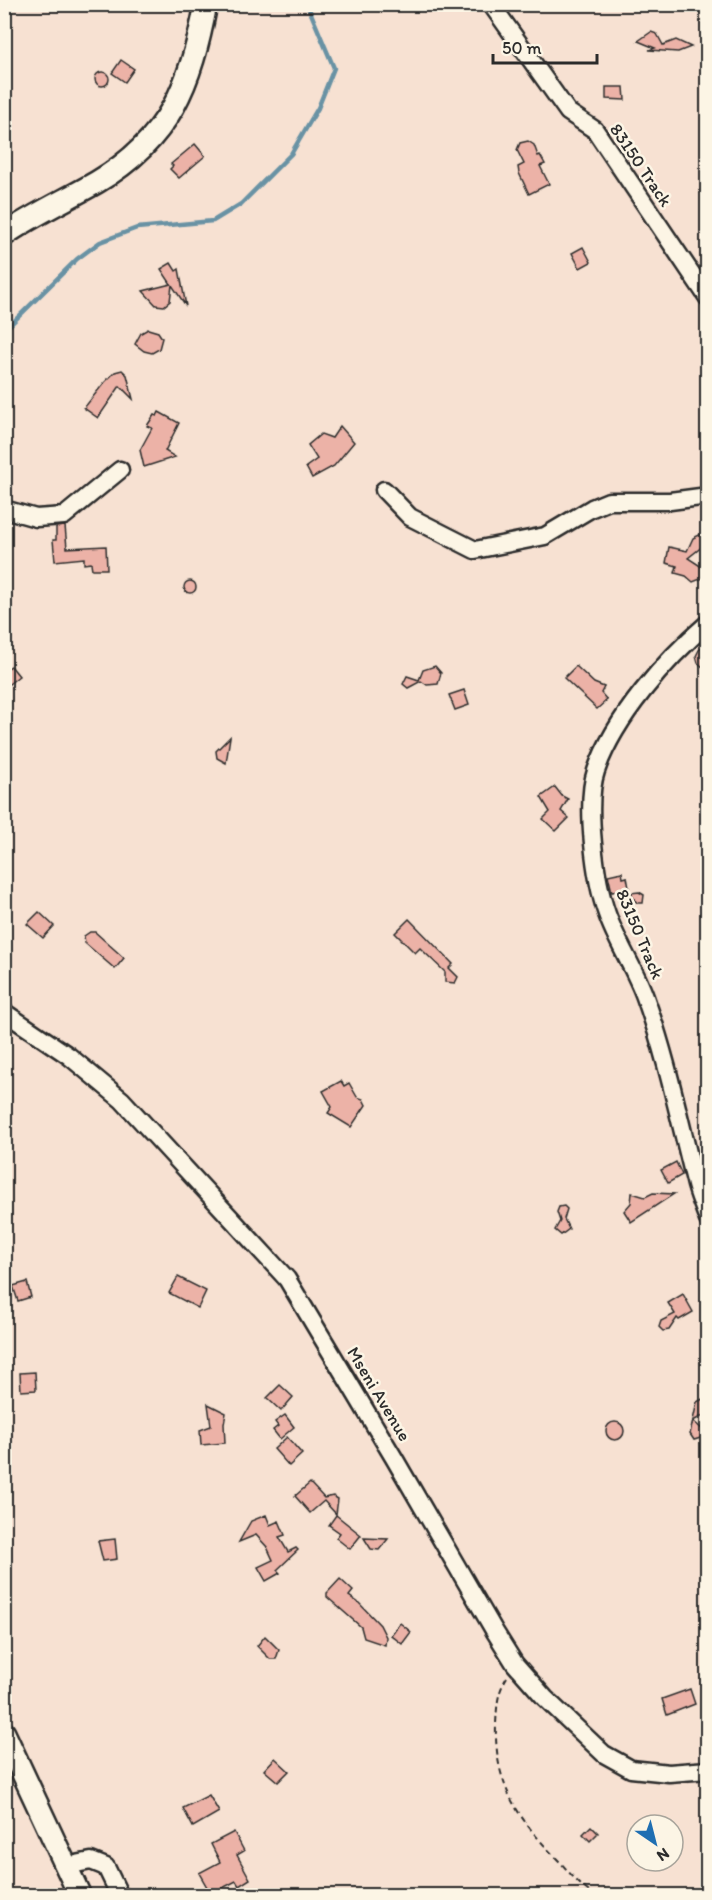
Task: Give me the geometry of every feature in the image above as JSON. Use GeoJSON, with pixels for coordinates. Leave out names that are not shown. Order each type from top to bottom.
{"type":"FeatureCollection","features":[{"type":"Feature","properties":{"kind":"main road"},"geometry":{"type":"LineString","coordinates":[[4,235],[27,219],[124,164],[154,134],[173,110],[196,57],[206,4]]}},
{"type":"Feature","properties":{"kind":"main road"},"geometry":{"type":"LineString","coordinates":[[4,1733],[80,1896]]}},
{"type":"Feature","properties":{"kind":"street","name":"83150 Track"},"geometry":{"type":"LineString","coordinates":[[490,4],[568,112],[595,130],[708,298]]}},
{"type":"Feature","properties":{"kind":"street"},"geometry":{"type":"LineString","coordinates":[[4,509],[36,518],[64,516],[120,470]]}},
{"type":"Feature","properties":{"kind":"street"},"geometry":{"type":"LineString","coordinates":[[384,490],[410,517],[475,550],[544,536],[591,508],[609,501],[670,501],[708,496]]}},
{"type":"Feature","properties":{"kind":"street","name":"83150 Track"},"geometry":{"type":"LineString","coordinates":[[708,623],[673,654],[627,714],[605,750],[592,786],[594,854],[607,915],[644,994],[668,1063],[695,1182],[708,1220]]}},
{"type":"Feature","properties":{"kind":"street","name":"Mseni Avenue"},"geometry":{"type":"LineString","coordinates":[[4,1012],[69,1056],[122,1100],[287,1279],[515,1664],[545,1698],[604,1754],[631,1769],[669,1773],[708,1770]]}},
{"type":"Feature","properties":{"kind":"street"},"geometry":{"type":"LineString","coordinates":[[66,1866],[91,1861],[106,1867],[120,1896]]}},
{"type":"Feature","properties":{"kind":"path"},"geometry":{"type":"LineString","coordinates":[[515,1664],[498,1691],[495,1751],[501,1779],[513,1807],[574,1878],[596,1896]]}},
{"type":"Feature","properties":{"kind":"building"},"geometry":{"type":"Polygon","coordinates":[[[651,32],[657,34],[663,45],[676,40],[691,47],[678,52],[649,50],[655,48],[638,41],[651,32]]]}},
{"type":"Feature","properties":{"kind":"building"},"geometry":{"type":"Polygon","coordinates":[[[121,60],[134,69],[125,82],[112,73],[121,60]]]}},
{"type":"Feature","properties":{"kind":"building"},"geometry":{"type":"Polygon","coordinates":[[[102,72],[107,74],[109,79],[107,84],[102,86],[97,84],[95,79],[97,74],[102,72]]]}},
{"type":"Feature","properties":{"kind":"building"},"geometry":{"type":"Polygon","coordinates":[[[606,87],[624,87],[625,100],[606,99],[606,87]]]}},
{"type":"Feature","properties":{"kind":"building"},"geometry":{"type":"Polygon","coordinates":[[[528,141],[534,145],[538,156],[540,155],[545,164],[540,166],[549,184],[529,194],[519,173],[518,167],[524,164],[517,150],[520,143],[528,141]]]}},
{"type":"Feature","properties":{"kind":"building"},"geometry":{"type":"Polygon","coordinates":[[[195,144],[205,156],[179,178],[170,169],[173,166],[171,164],[195,144]]]}},
{"type":"Feature","properties":{"kind":"building"},"geometry":{"type":"Polygon","coordinates":[[[583,247],[591,262],[580,268],[572,253],[583,247]]]}},
{"type":"Feature","properties":{"kind":"building"},"geometry":{"type":"Polygon","coordinates":[[[171,263],[176,271],[179,269],[186,306],[172,285],[170,301],[164,306],[156,305],[143,291],[171,284],[161,269],[171,263]]]}},
{"type":"Feature","properties":{"kind":"building"},"geometry":{"type":"Polygon","coordinates":[[[148,329],[158,332],[162,338],[159,349],[152,353],[144,351],[135,344],[141,333],[148,329]]]}},
{"type":"Feature","properties":{"kind":"building"},"geometry":{"type":"Polygon","coordinates":[[[122,370],[127,375],[133,399],[120,386],[98,418],[84,408],[115,372],[122,370]]]}},
{"type":"Feature","properties":{"kind":"building"},"geometry":{"type":"Polygon","coordinates":[[[159,412],[179,423],[165,451],[175,457],[144,467],[140,450],[152,428],[147,426],[154,415],[157,416],[159,412]]]}},
{"type":"Feature","properties":{"kind":"building"},"geometry":{"type":"Polygon","coordinates":[[[340,426],[354,442],[334,466],[312,478],[306,467],[317,459],[308,445],[321,434],[332,438],[340,426]]]}},
{"type":"Feature","properties":{"kind":"building"},"geometry":{"type":"Polygon","coordinates":[[[65,526],[67,548],[106,546],[107,569],[92,569],[91,563],[84,564],[84,558],[55,561],[53,540],[56,540],[56,527],[65,526]]]}},
{"type":"Feature","properties":{"kind":"building"},"geometry":{"type":"Polygon","coordinates":[[[708,531],[703,546],[688,558],[702,567],[703,578],[693,582],[686,576],[675,573],[677,566],[666,563],[669,547],[687,551],[693,538],[708,531]]]}},
{"type":"Feature","properties":{"kind":"building"},"geometry":{"type":"Polygon","coordinates":[[[192,581],[196,587],[192,593],[188,593],[184,585],[192,581]]]}},
{"type":"Feature","properties":{"kind":"building"},"geometry":{"type":"Polygon","coordinates":[[[708,644],[708,671],[698,663],[696,656],[699,650],[708,644]]]}},
{"type":"Feature","properties":{"kind":"building"},"geometry":{"type":"Polygon","coordinates":[[[11,666],[19,676],[4,688],[4,671],[11,666]]]}},
{"type":"Feature","properties":{"kind":"building"},"geometry":{"type":"Polygon","coordinates":[[[435,666],[441,673],[438,684],[427,685],[421,681],[408,688],[403,684],[407,676],[419,680],[423,670],[435,666]]]}},
{"type":"Feature","properties":{"kind":"building"},"geometry":{"type":"Polygon","coordinates":[[[576,666],[594,683],[604,687],[601,693],[607,700],[597,709],[564,678],[576,666]]]}},
{"type":"Feature","properties":{"kind":"building"},"geometry":{"type":"Polygon","coordinates":[[[464,690],[469,705],[455,710],[449,695],[464,690]]]}},
{"type":"Feature","properties":{"kind":"building"},"geometry":{"type":"Polygon","coordinates":[[[230,737],[226,763],[217,758],[216,751],[230,737]]]}},
{"type":"Feature","properties":{"kind":"building"},"geometry":{"type":"Polygon","coordinates":[[[555,787],[562,796],[568,799],[561,811],[569,818],[556,831],[543,819],[550,812],[541,797],[555,787]]]}},
{"type":"Feature","properties":{"kind":"building"},"geometry":{"type":"Polygon","coordinates":[[[622,872],[623,878],[627,877],[629,888],[612,892],[608,875],[622,872]]]}},
{"type":"Feature","properties":{"kind":"building"},"geometry":{"type":"Polygon","coordinates":[[[639,892],[644,895],[643,903],[637,903],[630,893],[639,892]]]}},
{"type":"Feature","properties":{"kind":"building"},"geometry":{"type":"Polygon","coordinates":[[[39,912],[54,926],[43,938],[27,924],[39,912]]]}},
{"type":"Feature","properties":{"kind":"building"},"geometry":{"type":"Polygon","coordinates":[[[409,919],[453,964],[449,968],[458,977],[455,983],[445,982],[445,972],[420,948],[415,953],[395,933],[409,919]]]}},
{"type":"Feature","properties":{"kind":"building"},"geometry":{"type":"Polygon","coordinates":[[[95,932],[124,958],[115,969],[85,943],[84,936],[95,932]]]}},
{"type":"Feature","properties":{"kind":"building"},"geometry":{"type":"Polygon","coordinates":[[[341,1081],[344,1086],[349,1083],[357,1097],[363,1099],[366,1105],[351,1127],[328,1113],[332,1107],[323,1091],[341,1081]]]}},
{"type":"Feature","properties":{"kind":"building"},"geometry":{"type":"Polygon","coordinates":[[[676,1162],[682,1175],[668,1183],[661,1170],[676,1162]]]}},
{"type":"Feature","properties":{"kind":"building"},"geometry":{"type":"Polygon","coordinates":[[[632,1193],[645,1197],[653,1193],[674,1194],[631,1222],[624,1211],[631,1203],[632,1193]]]}},
{"type":"Feature","properties":{"kind":"building"},"geometry":{"type":"Polygon","coordinates":[[[564,1206],[567,1209],[564,1219],[569,1229],[561,1235],[555,1230],[560,1221],[557,1212],[559,1207],[564,1206]]]}},
{"type":"Feature","properties":{"kind":"building"},"geometry":{"type":"Polygon","coordinates":[[[178,1277],[206,1291],[198,1308],[169,1293],[178,1277]]]}},
{"type":"Feature","properties":{"kind":"building"},"geometry":{"type":"Polygon","coordinates":[[[27,1282],[31,1297],[18,1301],[13,1286],[27,1282]]]}},
{"type":"Feature","properties":{"kind":"building"},"geometry":{"type":"Polygon","coordinates":[[[683,1294],[693,1312],[679,1320],[677,1318],[669,1330],[663,1331],[659,1327],[661,1321],[675,1314],[668,1303],[683,1294]]]}},
{"type":"Feature","properties":{"kind":"building"},"geometry":{"type":"Polygon","coordinates":[[[35,1372],[36,1390],[21,1391],[20,1373],[35,1372]]]}},
{"type":"Feature","properties":{"kind":"building"},"geometry":{"type":"Polygon","coordinates":[[[280,1385],[293,1397],[281,1411],[267,1398],[280,1385]]]}},
{"type":"Feature","properties":{"kind":"building"},"geometry":{"type":"Polygon","coordinates":[[[708,1396],[708,1413],[693,1421],[703,1430],[704,1437],[694,1440],[690,1434],[697,1402],[708,1396]]]}},
{"type":"Feature","properties":{"kind":"building"},"geometry":{"type":"Polygon","coordinates":[[[208,1404],[226,1413],[225,1443],[201,1445],[200,1430],[211,1426],[208,1404]]]}},
{"type":"Feature","properties":{"kind":"building"},"geometry":{"type":"Polygon","coordinates":[[[285,1415],[294,1427],[280,1439],[273,1430],[278,1426],[275,1422],[285,1415]]]}},
{"type":"Feature","properties":{"kind":"building"},"geometry":{"type":"Polygon","coordinates":[[[615,1422],[621,1425],[624,1431],[621,1437],[615,1440],[609,1437],[606,1431],[609,1425],[615,1422]]]}},
{"type":"Feature","properties":{"kind":"building"},"geometry":{"type":"Polygon","coordinates":[[[287,1437],[302,1454],[289,1466],[274,1449],[287,1437]]]}},
{"type":"Feature","properties":{"kind":"building"},"geometry":{"type":"Polygon","coordinates":[[[310,1483],[324,1498],[333,1496],[338,1499],[336,1514],[324,1501],[310,1513],[295,1496],[310,1483]]]}},
{"type":"Feature","properties":{"kind":"building"},"geometry":{"type":"Polygon","coordinates":[[[266,1515],[270,1525],[279,1521],[285,1535],[279,1537],[288,1552],[296,1548],[298,1550],[277,1570],[280,1573],[266,1581],[258,1567],[273,1560],[267,1547],[256,1535],[239,1542],[251,1521],[266,1515]]]}},
{"type":"Feature","properties":{"kind":"building"},"geometry":{"type":"Polygon","coordinates":[[[336,1515],[361,1535],[350,1549],[336,1538],[340,1533],[329,1525],[336,1515]]]}},
{"type":"Feature","properties":{"kind":"building"},"geometry":{"type":"Polygon","coordinates":[[[364,1538],[388,1539],[379,1550],[371,1549],[364,1538]]]}},
{"type":"Feature","properties":{"kind":"building"},"geometry":{"type":"Polygon","coordinates":[[[115,1539],[117,1559],[103,1561],[98,1541],[115,1539]]]}},
{"type":"Feature","properties":{"kind":"building"},"geometry":{"type":"Polygon","coordinates":[[[340,1579],[353,1591],[349,1596],[380,1625],[386,1637],[385,1645],[364,1638],[361,1627],[327,1597],[327,1593],[340,1579]]]}},
{"type":"Feature","properties":{"kind":"building"},"geometry":{"type":"Polygon","coordinates":[[[400,1623],[411,1632],[402,1644],[391,1635],[400,1623]]]}},
{"type":"Feature","properties":{"kind":"building"},"geometry":{"type":"Polygon","coordinates":[[[265,1636],[279,1650],[276,1659],[270,1659],[257,1646],[265,1636]]]}},
{"type":"Feature","properties":{"kind":"building"},"geometry":{"type":"Polygon","coordinates":[[[690,1689],[695,1704],[667,1715],[662,1699],[690,1689]]]}},
{"type":"Feature","properties":{"kind":"building"},"geometry":{"type":"Polygon","coordinates":[[[275,1758],[289,1771],[278,1782],[264,1770],[275,1758]]]}},
{"type":"Feature","properties":{"kind":"building"},"geometry":{"type":"Polygon","coordinates":[[[209,1795],[219,1812],[193,1827],[183,1808],[209,1795]]]}},
{"type":"Feature","properties":{"kind":"building"},"geometry":{"type":"Polygon","coordinates":[[[591,1826],[598,1833],[590,1841],[583,1834],[591,1826]]]}},
{"type":"Feature","properties":{"kind":"building"},"geometry":{"type":"Polygon","coordinates":[[[234,1832],[244,1851],[237,1855],[250,1879],[239,1886],[236,1881],[211,1894],[199,1873],[220,1862],[211,1844],[234,1832]]]}},
{"type":"Feature","properties":{"kind":"waterway"},"geometry":{"type":"LineString","coordinates":[[4,340],[8,327],[77,259],[100,242],[137,228],[213,221],[241,204],[291,154],[318,108],[334,68],[307,4]]}}]}
